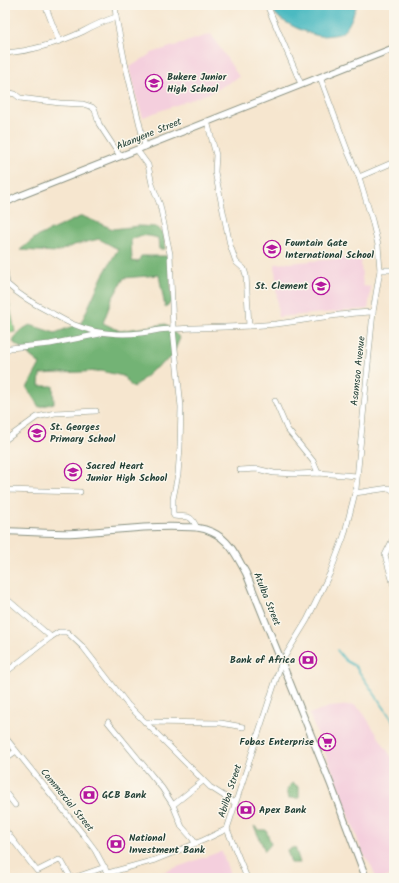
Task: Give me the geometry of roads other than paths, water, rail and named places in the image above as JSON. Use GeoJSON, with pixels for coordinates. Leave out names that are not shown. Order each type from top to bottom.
{"type":"FeatureCollection","features":[{"type":"Feature","properties":{"kind":"street"},"geometry":{"type":"LineString","coordinates":[[45,5],[59,41]]}},
{"type":"Feature","properties":{"kind":"street"},"geometry":{"type":"LineString","coordinates":[[115,5],[116,17],[145,147]]}},
{"type":"Feature","properties":{"kind":"street"},"geometry":{"type":"LineString","coordinates":[[267,5],[301,84]]}},
{"type":"Feature","properties":{"kind":"street"},"geometry":{"type":"LineString","coordinates":[[5,53],[29,50],[59,41],[102,21],[116,17]]}},
{"type":"Feature","properties":{"kind":"street","name":"Akanyene Street"},"geometry":{"type":"LineString","coordinates":[[5,203],[207,121],[394,48]]}},
{"type":"Feature","properties":{"kind":"street","name":"Asamsoo Avenue"},"geometry":{"type":"LineString","coordinates":[[282,661],[307,620],[330,574],[344,536],[355,493],[373,312],[380,270],[378,245],[372,220],[358,177],[320,77]]}},
{"type":"Feature","properties":{"kind":"street"},"geometry":{"type":"LineString","coordinates":[[5,92],[25,99],[84,104],[92,107],[95,110],[99,124],[120,156]]}},
{"type":"Feature","properties":{"kind":"street"},"geometry":{"type":"LineString","coordinates":[[207,121],[216,155],[215,172],[230,246],[236,262],[244,269],[246,275],[249,326]]}},
{"type":"Feature","properties":{"kind":"street"},"geometry":{"type":"LineString","coordinates":[[137,150],[148,165],[152,184],[160,205],[170,254],[172,329],[181,407],[178,474],[173,499],[173,514],[174,516],[192,519],[197,528]]}},
{"type":"Feature","properties":{"kind":"street"},"geometry":{"type":"LineString","coordinates":[[358,177],[394,162]]}},
{"type":"Feature","properties":{"kind":"street"},"geometry":{"type":"LineString","coordinates":[[5,270],[7,284],[19,295],[73,325],[104,333],[146,333],[172,329],[276,324],[357,312],[373,312]]}},
{"type":"Feature","properties":{"kind":"street"},"geometry":{"type":"LineString","coordinates":[[380,270],[394,270]]}},
{"type":"Feature","properties":{"kind":"street"},"geometry":{"type":"LineString","coordinates":[[5,351],[10,348],[50,344],[104,333]]}},
{"type":"Feature","properties":{"kind":"street"},"geometry":{"type":"LineString","coordinates":[[275,401],[276,408],[287,429],[313,461],[318,473]]}},
{"type":"Feature","properties":{"kind":"street"},"geometry":{"type":"LineString","coordinates":[[5,440],[37,417],[56,413],[96,412]]}},
{"type":"Feature","properties":{"kind":"street"},"geometry":{"type":"LineString","coordinates":[[240,470],[257,469],[274,473],[318,473],[357,476]]}},
{"type":"Feature","properties":{"kind":"street"},"geometry":{"type":"LineString","coordinates":[[355,493],[389,488],[394,491]]}},
{"type":"Feature","properties":{"kind":"street"},"geometry":{"type":"LineString","coordinates":[[5,490],[80,492]]}},
{"type":"Feature","properties":{"kind":"street","name":"Atulba Street"},"geometry":{"type":"LineString","coordinates":[[5,531],[74,533],[141,527],[172,526],[197,528],[213,532],[224,540],[232,548],[246,573],[331,785],[366,878]]}},
{"type":"Feature","properties":{"kind":"street"},"geometry":{"type":"LineString","coordinates":[[394,531],[393,539],[385,555],[394,586]]}},
{"type":"Feature","properties":{"kind":"street"},"geometry":{"type":"LineString","coordinates":[[8,600],[51,637]]}},
{"type":"Feature","properties":{"kind":"street"},"geometry":{"type":"LineString","coordinates":[[5,673],[51,637],[59,632],[67,632],[83,647],[128,705],[203,781],[213,790],[235,803]]}},
{"type":"Feature","properties":{"kind":"street","name":"Abilba Street"},"geometry":{"type":"LineString","coordinates":[[109,876],[155,860],[227,829],[282,661]]}},
{"type":"Feature","properties":{"kind":"street"},"geometry":{"type":"LineString","coordinates":[[108,722],[162,788],[173,805],[182,827],[195,843]]}},
{"type":"Feature","properties":{"kind":"street"},"geometry":{"type":"LineString","coordinates":[[145,722],[221,723],[243,727]]}},
{"type":"Feature","properties":{"kind":"street","name":"Commercial Street"},"geometry":{"type":"LineString","coordinates":[[5,738],[86,838],[105,867],[109,876]]}},
{"type":"Feature","properties":{"kind":"street"},"geometry":{"type":"LineString","coordinates":[[5,759],[16,751]]}},
{"type":"Feature","properties":{"kind":"street"},"geometry":{"type":"LineString","coordinates":[[173,805],[203,781]]}},
{"type":"Feature","properties":{"kind":"street"},"geometry":{"type":"LineString","coordinates":[[5,792],[15,805]]}},
{"type":"Feature","properties":{"kind":"street"},"geometry":{"type":"LineString","coordinates":[[227,829],[247,878]]}},
{"type":"Feature","properties":{"kind":"street"},"geometry":{"type":"LineString","coordinates":[[5,830],[37,871],[59,860],[62,862],[72,878],[105,867]]}},
{"type":"Feature","properties":{"kind":"street"},"geometry":{"type":"LineString","coordinates":[[5,844],[11,838]]}},
{"type":"Feature","properties":{"kind":"water"},"geometry":{"type":"Polygon","coordinates":[[[275,5],[357,5],[350,21],[342,32],[339,34],[320,36],[302,30],[281,19],[274,11],[275,5]]]}},
{"type":"Feature","properties":{"kind":"waterway"},"geometry":{"type":"LineString","coordinates":[[337,650],[346,661],[355,666],[394,722]]}},
{"type":"Feature","properties":{"kind":"place","name":"Bukere Junior High School"},"geometry":{"type":"Point","coordinates":[154,83]}},
{"type":"Feature","properties":{"kind":"place","name":"Fountain Gate International School"},"geometry":{"type":"Point","coordinates":[272,249]}},
{"type":"Feature","properties":{"kind":"place","name":"St. Clement"},"geometry":{"type":"Point","coordinates":[321,286]}},
{"type":"Feature","properties":{"kind":"place","name":"St. Georges Primary School"},"geometry":{"type":"Point","coordinates":[37,433]}},
{"type":"Feature","properties":{"kind":"place","name":"Sacred Heart Junior High School"},"geometry":{"type":"Point","coordinates":[73,472]}},
{"type":"Feature","properties":{"kind":"place","name":"Bank of Africa"},"geometry":{"type":"Point","coordinates":[308,660]}},
{"type":"Feature","properties":{"kind":"place","name":"Fobas Enterprise"},"geometry":{"type":"Point","coordinates":[327,742]}},
{"type":"Feature","properties":{"kind":"place","name":"GCB Bank"},"geometry":{"type":"Point","coordinates":[89,795]}},
{"type":"Feature","properties":{"kind":"place","name":"Apex Bank"},"geometry":{"type":"Point","coordinates":[246,810]}},
{"type":"Feature","properties":{"kind":"place","name":"National Investment Bank"},"geometry":{"type":"Point","coordinates":[116,844]}}]}
